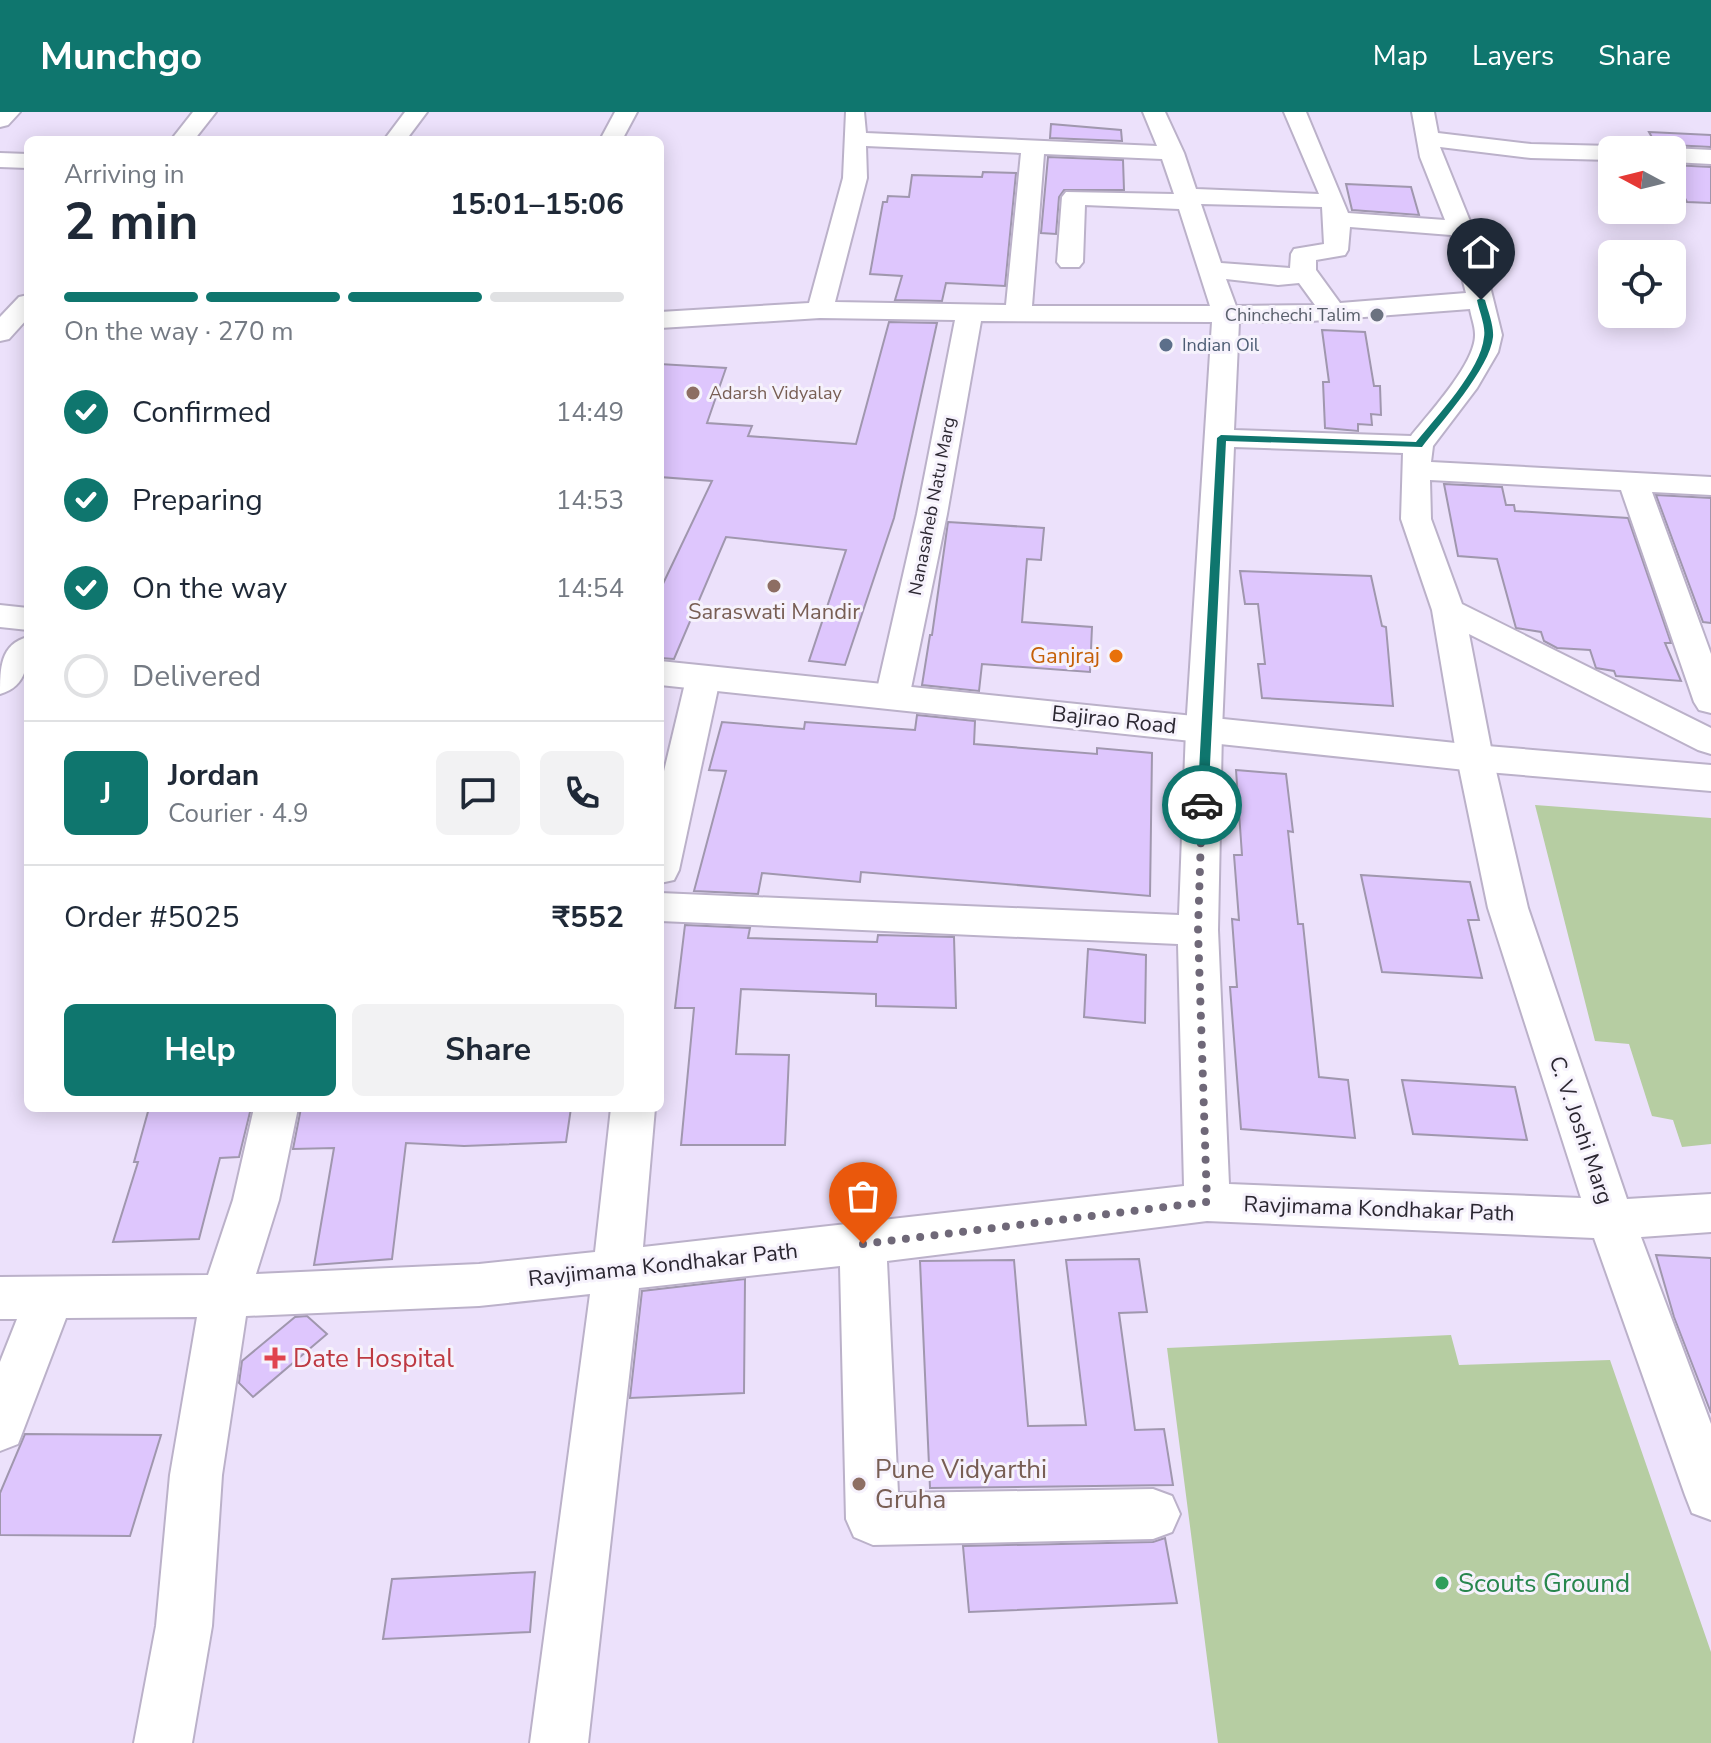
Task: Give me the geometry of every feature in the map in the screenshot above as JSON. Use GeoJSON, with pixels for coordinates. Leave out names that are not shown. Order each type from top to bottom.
{"type":"FeatureCollection","features":[{"type":"Feature","properties":{"kind":"highway"},"geometry":{"type":"LineString","coordinates":[[0,616],[24,619]]}},
{"type":"Feature","properties":{"kind":"highway","name":"Bajirao Road"},"geometry":{"type":"LineString","coordinates":[[664,674],[1475,758],[1711,778]]}},
{"type":"Feature","properties":{"kind":"street"},"geometry":{"type":"LineString","coordinates":[[0,120],[9,112]]}},
{"type":"Feature","properties":{"kind":"street"},"geometry":{"type":"LineString","coordinates":[[185,136],[205,112]]}},
{"type":"Feature","properties":{"kind":"street"},"geometry":{"type":"LineString","coordinates":[[397,136],[409,112]]}},
{"type":"Feature","properties":{"kind":"street"},"geometry":{"type":"LineString","coordinates":[[613,136],[626,112]]}},
{"type":"Feature","properties":{"kind":"street"},"geometry":{"type":"LineString","coordinates":[[820,310],[855,178],[855,112]]}},
{"type":"Feature","properties":{"kind":"street"},"geometry":{"type":"LineString","coordinates":[[1154,112],[1173,153],[1226,315],[1204,730],[1198,930],[1207,1202]]}},
{"type":"Feature","properties":{"kind":"street"},"geometry":{"type":"LineString","coordinates":[[1295,112],[1324,176],[1327,210],[1336,250],[1303,254],[1302,264],[1322,312]]}},
{"type":"Feature","properties":{"kind":"street"},"geometry":{"type":"LineString","coordinates":[[1417,457],[1463,388],[1484,352],[1489,335],[1468,246],[1431,157],[1426,125],[1531,151],[1598,153]]}},
{"type":"Feature","properties":{"kind":"street"},"geometry":{"type":"LineString","coordinates":[[857,139],[927,134],[1033,147],[1173,153]]}},
{"type":"Feature","properties":{"kind":"street"},"geometry":{"type":"LineString","coordinates":[[1018,313],[1033,147]]}},
{"type":"Feature","properties":{"kind":"street"},"geometry":{"type":"LineString","coordinates":[[1686,156],[1711,157]]}},
{"type":"Feature","properties":{"kind":"street"},"geometry":{"type":"LineString","coordinates":[[0,160],[24,161]]}},
{"type":"Feature","properties":{"kind":"street"},"geometry":{"type":"LineString","coordinates":[[1070,262],[1074,197],[1187,199],[1327,210],[1460,228]]}},
{"type":"Feature","properties":{"kind":"street"},"geometry":{"type":"LineString","coordinates":[[1209,269],[1278,277],[1306,275]]}},
{"type":"Feature","properties":{"kind":"street"},"geometry":{"type":"LineString","coordinates":[[0,298],[24,301]]}},
{"type":"Feature","properties":{"kind":"street"},"geometry":{"type":"LineString","coordinates":[[664,320],[820,310],[1226,315],[1322,312],[1481,300]]}},
{"type":"Feature","properties":{"kind":"street"},"geometry":{"type":"LineString","coordinates":[[0,333],[24,306]]}},
{"type":"Feature","properties":{"kind":"street"},"geometry":{"type":"LineString","coordinates":[[1322,312],[1434,328]]}},
{"type":"Feature","properties":{"kind":"street","name":"Nanasaheb Natu Marg"},"geometry":{"type":"LineString","coordinates":[[892,698],[932,514],[969,314]]}},
{"type":"Feature","properties":{"kind":"street"},"geometry":{"type":"LineString","coordinates":[[1461,332],[1489,335]]}},
{"type":"Feature","properties":{"kind":"street"},"geometry":{"type":"LineString","coordinates":[[1221,438],[1711,486]]}},
{"type":"Feature","properties":{"kind":"street","name":"C. V. Joshi Marg"},"geometry":{"type":"LineString","coordinates":[[1417,457],[1416,519],[1448,610],[1475,758],[1508,908],[1611,1219],[1711,1495]]}},
{"type":"Feature","properties":{"kind":"street"},"geometry":{"type":"LineString","coordinates":[[1633,480],[1711,702]]}},
{"type":"Feature","properties":{"kind":"street"},"geometry":{"type":"LineString","coordinates":[[1448,610],[1711,742]]}},
{"type":"Feature","properties":{"kind":"street"},"geometry":{"type":"LineString","coordinates":[[0,683],[24,652]]}},
{"type":"Feature","properties":{"kind":"street"},"geometry":{"type":"LineString","coordinates":[[664,852],[703,679]]}},
{"type":"Feature","properties":{"kind":"street"},"geometry":{"type":"LineString","coordinates":[[664,907],[1198,930]]}},
{"type":"Feature","properties":{"kind":"street"},"geometry":{"type":"LineString","coordinates":[[163,1743],[184,1626],[196,1475],[225,1296],[256,1200],[275,1112]]}},
{"type":"Feature","properties":{"kind":"street"},"geometry":{"type":"LineString","coordinates":[[559,1743],[617,1270],[633,1112]]}},
{"type":"Feature","properties":{"kind":"street","name":"Ravjimama Kondhakar Path"},"geometry":{"type":"LineString","coordinates":[[0,1298],[225,1296],[479,1285],[863,1244],[1207,1202],[1611,1219],[1711,1213]]}},
{"type":"Feature","properties":{"kind":"street"},"geometry":{"type":"LineString","coordinates":[[863,1244],[873,1519],[1153,1514]]}},
{"type":"Feature","properties":{"kind":"street"},"geometry":{"type":"LineString","coordinates":[[0,1427],[50,1297]]}},
{"type":"Feature","properties":{"kind":"green space"},"geometry":{"type":"Polygon","coordinates":[[[1535,805],[1711,818],[1711,1144],[1682,1147],[1673,1120],[1652,1116],[1629,1044],[1595,1041],[1535,805]]]}},
{"type":"Feature","properties":{"kind":"green space","name":"Scouts Ground"},"geometry":{"type":"Polygon","coordinates":[[[1451,1335],[1459,1365],[1610,1360],[1711,1652],[1711,1743],[1218,1743],[1167,1348],[1451,1335]]]}},
{"type":"Feature","properties":{"kind":"building"},"geometry":{"type":"Polygon","coordinates":[[[1051,124],[1121,130],[1122,141],[1050,138],[1051,124]]]}},
{"type":"Feature","properties":{"kind":"building"},"geometry":{"type":"Polygon","coordinates":[[[1649,132],[1711,135],[1711,147],[1686,146],[1686,136],[1651,136],[1649,132]]]}},
{"type":"Feature","properties":{"kind":"building"},"geometry":{"type":"Polygon","coordinates":[[[1048,157],[1123,160],[1124,190],[1064,190],[1059,197],[1056,234],[1041,233],[1048,157]]]}},
{"type":"Feature","properties":{"kind":"building"},"geometry":{"type":"Polygon","coordinates":[[[1686,166],[1711,167],[1711,203],[1687,202],[1686,166]]]}},
{"type":"Feature","properties":{"kind":"building"},"geometry":{"type":"Polygon","coordinates":[[[983,172],[1016,173],[1005,286],[946,283],[942,301],[895,300],[902,276],[870,274],[883,202],[887,202],[888,196],[909,197],[912,175],[982,177],[983,172]]]}},
{"type":"Feature","properties":{"kind":"building"},"geometry":{"type":"Polygon","coordinates":[[[1346,184],[1411,187],[1419,215],[1352,210],[1346,184]]]}},
{"type":"Feature","properties":{"kind":"building"},"geometry":{"type":"Polygon","coordinates":[[[889,322],[937,323],[894,518],[845,665],[809,661],[846,550],[726,537],[674,659],[664,658],[664,582],[712,481],[664,477],[664,364],[726,368],[707,423],[752,426],[748,436],[856,444],[889,322]]]}},
{"type":"Feature","properties":{"kind":"building"},"geometry":{"type":"Polygon","coordinates":[[[1322,330],[1365,332],[1374,386],[1380,386],[1381,415],[1371,414],[1372,425],[1358,424],[1358,431],[1325,428],[1323,382],[1329,382],[1322,330]]]}},
{"type":"Feature","properties":{"kind":"building"},"geometry":{"type":"Polygon","coordinates":[[[1444,484],[1502,487],[1506,505],[1514,505],[1515,511],[1628,518],[1671,643],[1665,643],[1681,681],[1616,676],[1614,671],[1596,668],[1590,650],[1557,648],[1544,641],[1541,632],[1516,628],[1497,559],[1458,556],[1444,484]]]}},
{"type":"Feature","properties":{"kind":"building"},"geometry":{"type":"Polygon","coordinates":[[[1656,495],[1711,498],[1711,623],[1703,622],[1656,495]]]}},
{"type":"Feature","properties":{"kind":"building"},"geometry":{"type":"Polygon","coordinates":[[[948,522],[1044,528],[1041,560],[1027,559],[1022,622],[1092,627],[1090,672],[982,664],[979,691],[922,685],[948,522]]]}},
{"type":"Feature","properties":{"kind":"building"},"geometry":{"type":"Polygon","coordinates":[[[1240,571],[1371,576],[1382,626],[1386,627],[1393,706],[1262,698],[1258,664],[1265,664],[1258,604],[1245,604],[1240,571]]]}},
{"type":"Feature","properties":{"kind":"building"},"geometry":{"type":"Polygon","coordinates":[[[917,715],[975,721],[974,744],[1097,754],[1097,748],[1152,753],[1150,896],[861,872],[860,882],[762,873],[758,894],[694,891],[726,771],[709,770],[722,722],[804,729],[805,722],[915,730],[917,715]]]}},
{"type":"Feature","properties":{"kind":"building"},"geometry":{"type":"Polygon","coordinates":[[[1236,770],[1286,774],[1293,832],[1288,831],[1298,924],[1303,924],[1319,1077],[1348,1080],[1355,1138],[1241,1129],[1230,987],[1237,987],[1232,919],[1239,920],[1234,855],[1242,855],[1236,770]]]}},
{"type":"Feature","properties":{"kind":"building"},"geometry":{"type":"Polygon","coordinates":[[[1361,875],[1470,882],[1479,920],[1468,920],[1482,978],[1382,972],[1361,875]]]}},
{"type":"Feature","properties":{"kind":"building"},"geometry":{"type":"Polygon","coordinates":[[[685,925],[750,928],[748,938],[877,942],[878,935],[954,937],[956,1008],[876,1006],[876,994],[741,989],[736,1054],[789,1055],[785,1145],[681,1145],[694,1008],[675,1008],[685,925]]]}},
{"type":"Feature","properties":{"kind":"building"},"geometry":{"type":"Polygon","coordinates":[[[1088,949],[1146,955],[1145,1023],[1084,1017],[1088,949]]]}},
{"type":"Feature","properties":{"kind":"building"},"geometry":{"type":"Polygon","coordinates":[[[1402,1080],[1515,1087],[1527,1140],[1413,1134],[1402,1080]]]}},
{"type":"Feature","properties":{"kind":"building"},"geometry":{"type":"Polygon","coordinates":[[[148,1112],[250,1112],[239,1157],[220,1158],[199,1239],[113,1242],[138,1162],[134,1162],[148,1112]]]}},
{"type":"Feature","properties":{"kind":"building"},"geometry":{"type":"Polygon","coordinates":[[[300,1112],[570,1112],[566,1142],[464,1146],[406,1143],[392,1259],[314,1265],[334,1148],[293,1149],[300,1112]]]}},
{"type":"Feature","properties":{"kind":"building"},"geometry":{"type":"Polygon","coordinates":[[[1656,1255],[1711,1258],[1711,1413],[1674,1317],[1656,1255]]]}},
{"type":"Feature","properties":{"kind":"building"},"geometry":{"type":"Polygon","coordinates":[[[1139,1259],[1147,1312],[1119,1313],[1135,1430],[1164,1429],[1173,1485],[930,1488],[920,1261],[1014,1260],[1028,1426],[1086,1425],[1066,1260],[1139,1259]]]}},
{"type":"Feature","properties":{"kind":"building"},"geometry":{"type":"Polygon","coordinates":[[[745,1279],[744,1393],[630,1398],[642,1291],[745,1279]]]}},
{"type":"Feature","properties":{"kind":"building"},"geometry":{"type":"Polygon","coordinates":[[[307,1316],[327,1334],[253,1397],[239,1383],[242,1361],[295,1317],[307,1316]]]}},
{"type":"Feature","properties":{"kind":"building"},"geometry":{"type":"Polygon","coordinates":[[[25,1434],[161,1435],[130,1536],[0,1535],[0,1493],[25,1434]]]}},
{"type":"Feature","properties":{"kind":"building"},"geometry":{"type":"Polygon","coordinates":[[[1165,1538],[1177,1603],[969,1612],[963,1546],[1153,1542],[1165,1538]]]}},
{"type":"Feature","properties":{"kind":"building"},"geometry":{"type":"Polygon","coordinates":[[[535,1572],[530,1632],[383,1639],[392,1579],[535,1572]]]}},
{"type":"Feature","properties":{"kind":"way so far"},"geometry":{"type":"LineString","coordinates":[[863,1244],[1207,1202],[1198,930],[1202,805]]}},
{"type":"Feature","properties":{"kind":"place","name":"Chinchechi Talim"},"geometry":{"type":"Point","coordinates":[1377,315]}},
{"type":"Feature","properties":{"kind":"place","name":"Indian Oil"},"geometry":{"type":"Point","coordinates":[1166,345]}},
{"type":"Feature","properties":{"kind":"place","name":"Adarsh Vidyalay"},"geometry":{"type":"Point","coordinates":[693,393]}},
{"type":"Feature","properties":{"kind":"place","name":"Saraswati Mandir"},"geometry":{"type":"Point","coordinates":[774,586]}},
{"type":"Feature","properties":{"kind":"place","name":"Ganjraj"},"geometry":{"type":"Point","coordinates":[1116,656]}},
{"type":"Feature","properties":{"kind":"place","name":"Date Hospital"},"geometry":{"type":"Point","coordinates":[275,1358]}},
{"type":"Feature","properties":{"kind":"place","name":"Pune Vidyarthi Gruha"},"geometry":{"type":"Point","coordinates":[859,1484]}},
{"type":"Feature","properties":{"kind":"place","name":"Scouts Ground"},"geometry":{"type":"Point","coordinates":[1442,1583]}},
{"type":"Feature","properties":{"kind":"route"},"geometry":{"type":"LineString","coordinates":[[1202,805],[1221,438],[1419,445],[1463,388],[1484,352],[1489,335],[1481,300]]}}]}
